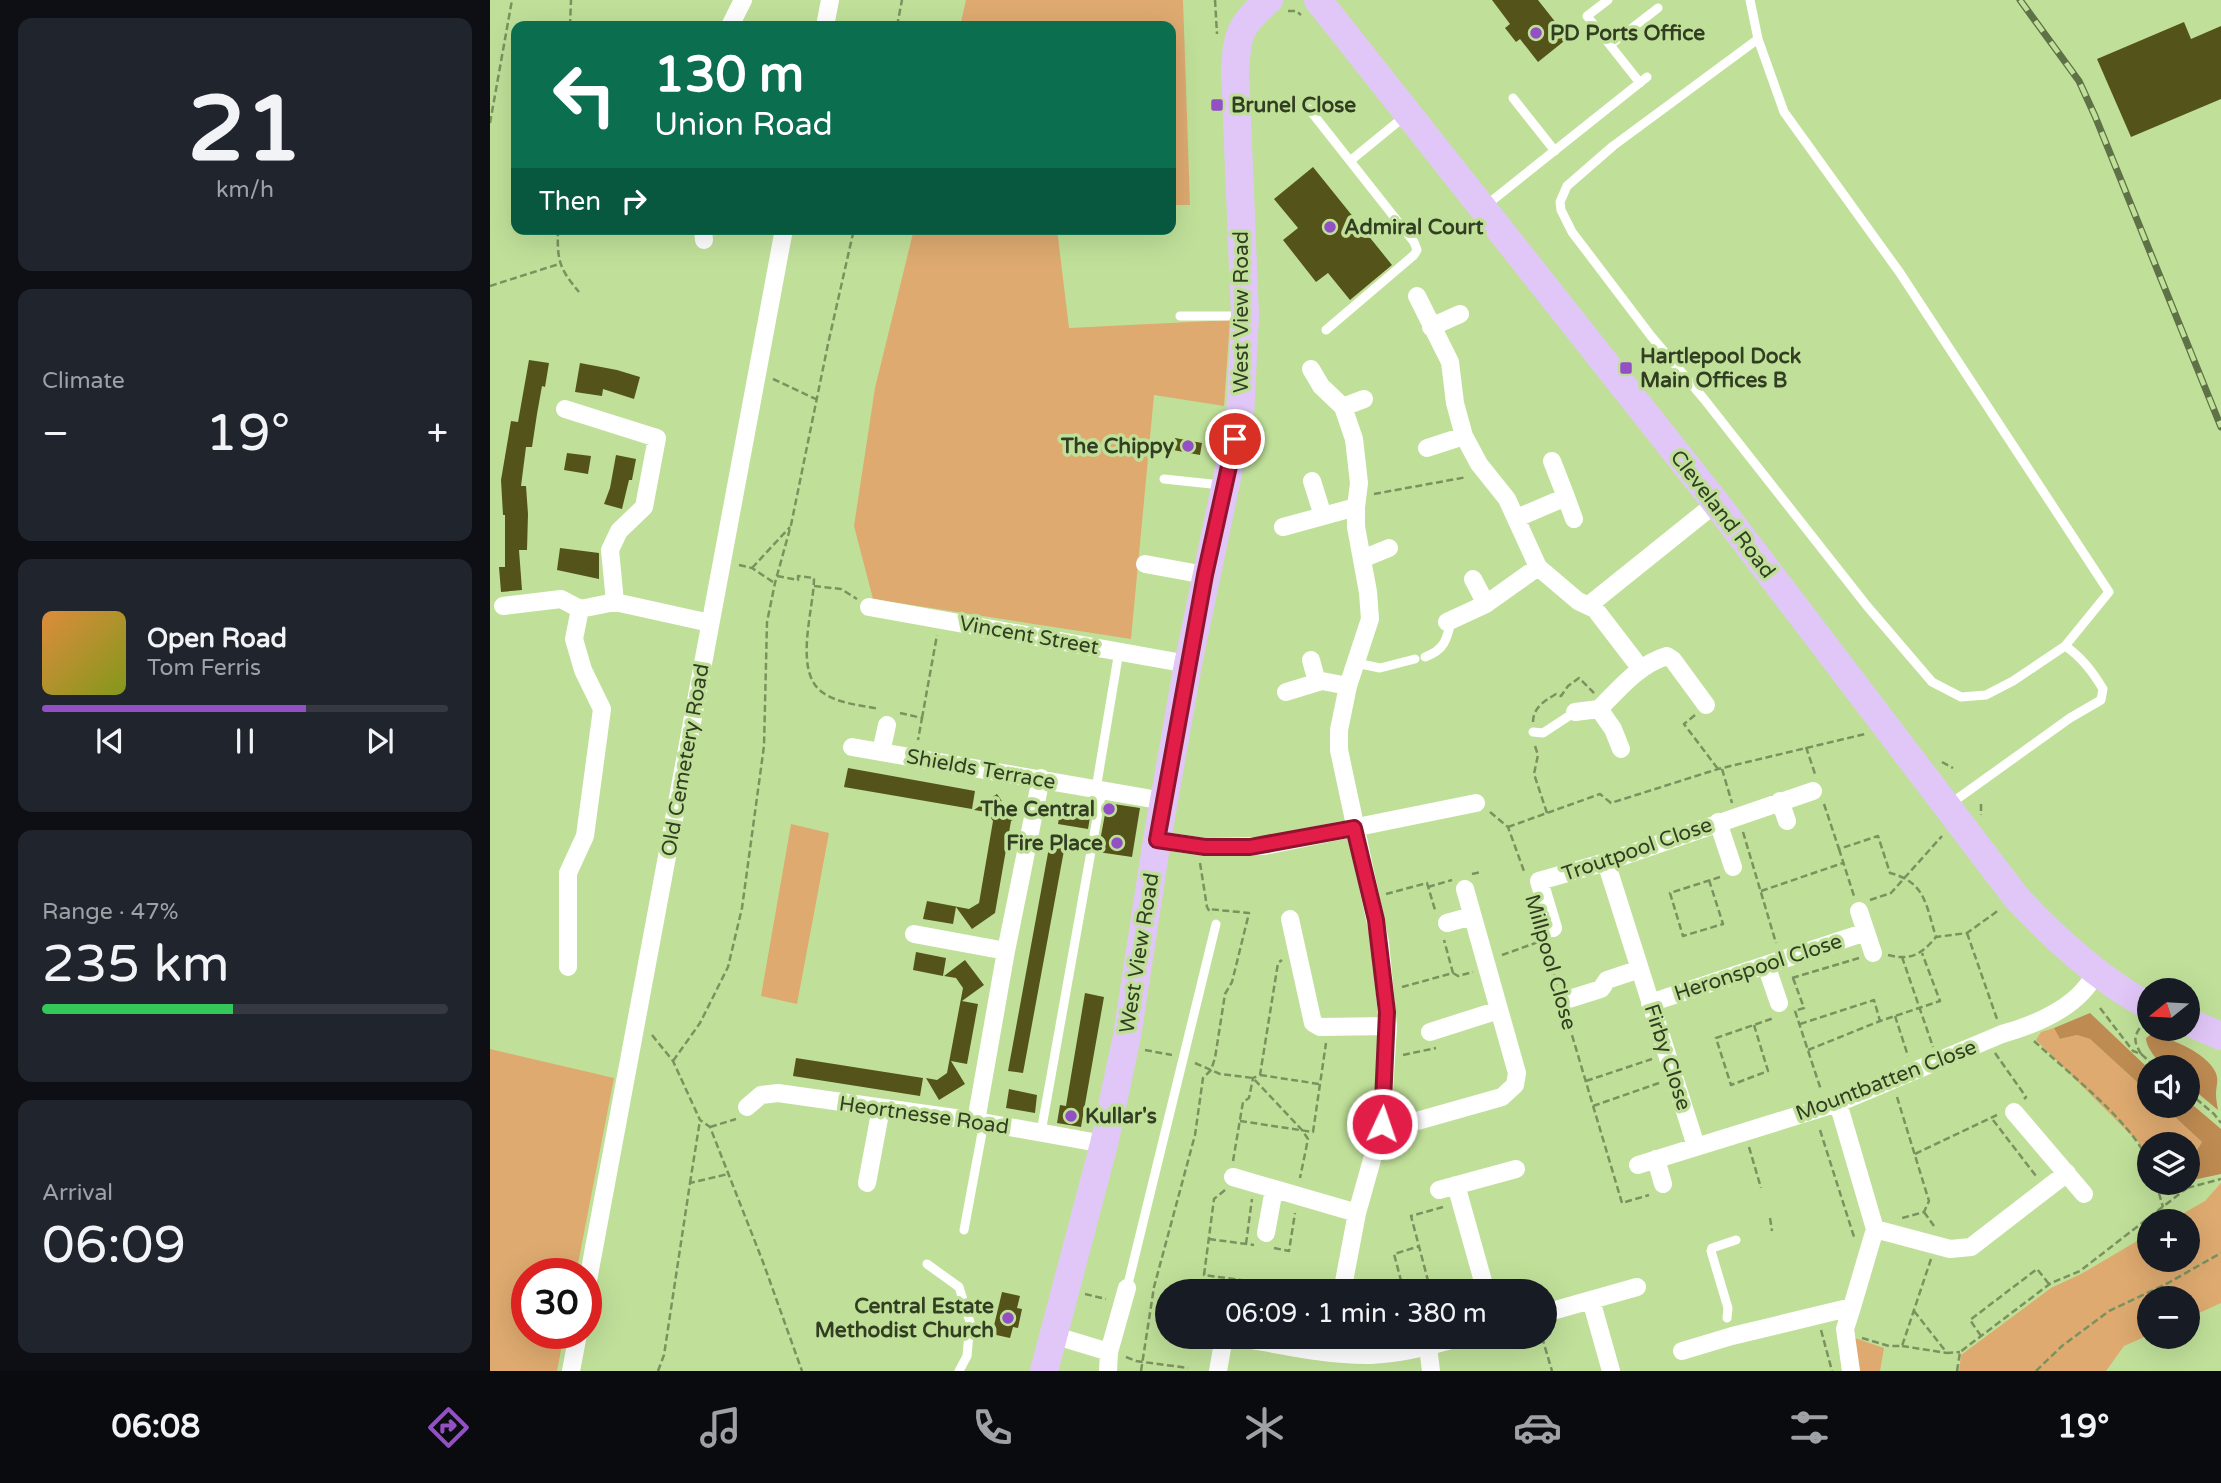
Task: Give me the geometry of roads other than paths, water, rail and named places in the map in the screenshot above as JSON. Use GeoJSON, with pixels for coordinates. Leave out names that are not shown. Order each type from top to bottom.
{"type":"FeatureCollection","features":[{"type":"Feature","properties":{"kind":"main road","name":"West View Road"},"geometry":{"type":"LineString","coordinates":[[1044,1371],[1104,1144],[1125,1046],[1188,664],[1240,416],[1245,316],[1236,49],[1240,31],[1251,15],[1269,0]]}},
{"type":"Feature","properties":{"kind":"main road","name":"Cleveland Road"},"geometry":{"type":"LineString","coordinates":[[1318,0],[1716,503],[1948,818],[2016,897],[2059,940],[2121,991],[2137,1000]]}},
{"type":"Feature","properties":{"kind":"main road"},"geometry":{"type":"LineString","coordinates":[[2200,1027],[2221,1036]]}},
{"type":"Feature","properties":{"kind":"street"},"geometry":{"type":"LineString","coordinates":[[732,21],[743,0]]}},
{"type":"Feature","properties":{"kind":"street"},"geometry":{"type":"LineString","coordinates":[[826,21],[830,0]]}},
{"type":"Feature","properties":{"kind":"street","name":"Old Cemetery Road"},"geometry":{"type":"LineString","coordinates":[[592,1258],[783,235]]}},
{"type":"Feature","properties":{"kind":"street"},"geometry":{"type":"LineString","coordinates":[[1418,296],[1450,362],[1455,403],[1464,436],[1479,464],[1507,499],[1538,567],[1578,601],[1595,609],[1641,669]]}},
{"type":"Feature","properties":{"kind":"street"},"geometry":{"type":"LineString","coordinates":[[1431,327],[1460,314]]}},
{"type":"Feature","properties":{"kind":"street"},"geometry":{"type":"LineString","coordinates":[[1311,369],[1321,386],[1343,407],[1354,439],[1357,461],[1359,482],[1356,527],[1370,619],[1348,686],[1339,730],[1339,750],[1380,942],[1388,1026],[1382,1124],[1357,1213],[1344,1279]]}},
{"type":"Feature","properties":{"kind":"street"},"geometry":{"type":"LineString","coordinates":[[1343,407],[1363,398]]}},
{"type":"Feature","properties":{"kind":"street"},"geometry":{"type":"LineString","coordinates":[[565,409],[657,438],[644,507],[619,531],[610,550],[615,602]]}},
{"type":"Feature","properties":{"kind":"street"},"geometry":{"type":"LineString","coordinates":[[1427,448],[1464,436]]}},
{"type":"Feature","properties":{"kind":"street"},"geometry":{"type":"LineString","coordinates":[[1552,461],[1574,519]]}},
{"type":"Feature","properties":{"kind":"street"},"geometry":{"type":"LineString","coordinates":[[1312,481],[1323,516]]}},
{"type":"Feature","properties":{"kind":"street"},"geometry":{"type":"LineString","coordinates":[[1517,518],[1566,497]]}},
{"type":"Feature","properties":{"kind":"street"},"geometry":{"type":"LineString","coordinates":[[1589,605],[1716,503]]}},
{"type":"Feature","properties":{"kind":"street"},"geometry":{"type":"LineString","coordinates":[[1283,527],[1356,507]]}},
{"type":"Feature","properties":{"kind":"street"},"geometry":{"type":"LineString","coordinates":[[1362,559],[1389,548]]}},
{"type":"Feature","properties":{"kind":"street"},"geometry":{"type":"LineString","coordinates":[[1145,564],[1205,575]]}},
{"type":"Feature","properties":{"kind":"street"},"geometry":{"type":"LineString","coordinates":[[1449,622],[1486,604],[1538,567]]}},
{"type":"Feature","properties":{"kind":"street"},"geometry":{"type":"LineString","coordinates":[[1473,579],[1486,604]]}},
{"type":"Feature","properties":{"kind":"street"},"geometry":{"type":"LineString","coordinates":[[503,606],[561,599],[580,609],[615,602],[710,624]]}},
{"type":"Feature","properties":{"kind":"street","name":"Vincent Street"},"geometry":{"type":"LineString","coordinates":[[869,607],[1188,664]]}},
{"type":"Feature","properties":{"kind":"street"},"geometry":{"type":"LineString","coordinates":[[568,967],[568,873],[585,836],[603,709],[583,670],[574,639],[580,609]]}},
{"type":"Feature","properties":{"kind":"street"},"geometry":{"type":"LineString","coordinates":[[1575,712],[1599,709],[1641,669],[1667,656],[1673,660],[1706,705]]}},
{"type":"Feature","properties":{"kind":"street"},"geometry":{"type":"LineString","coordinates":[[1311,660],[1317,682]]}},
{"type":"Feature","properties":{"kind":"street"},"geometry":{"type":"LineString","coordinates":[[1286,692],[1317,682],[1330,681],[1348,686]]}},
{"type":"Feature","properties":{"kind":"street"},"geometry":{"type":"LineString","coordinates":[[1599,709],[1613,729],[1621,749]]}},
{"type":"Feature","properties":{"kind":"street","name":"Shields Terrace"},"geometry":{"type":"LineString","coordinates":[[881,752],[888,716]]}},
{"type":"Feature","properties":{"kind":"street","name":"Shields Terrace"},"geometry":{"type":"LineString","coordinates":[[852,747],[1164,801]]}},
{"type":"Feature","properties":{"kind":"street"},"geometry":{"type":"LineString","coordinates":[[980,1122],[1006,951],[1041,778]]}},
{"type":"Feature","properties":{"kind":"street","name":"Troutpool Close"},"geometry":{"type":"LineString","coordinates":[[1549,934],[1539,881],[1606,862],[1817,790]]}},
{"type":"Feature","properties":{"kind":"street"},"geometry":{"type":"LineString","coordinates":[[1780,801],[1787,821]]}},
{"type":"Feature","properties":{"kind":"street"},"geometry":{"type":"LineString","coordinates":[[1157,840],[1201,847],[1264,846],[1483,807]]}},
{"type":"Feature","properties":{"kind":"street"},"geometry":{"type":"LineString","coordinates":[[1718,822],[1732,871]]}},
{"type":"Feature","properties":{"kind":"street","name":"Firby Close"},"geometry":{"type":"LineString","coordinates":[[1606,862],[1696,1146]]}},
{"type":"Feature","properties":{"kind":"street"},"geometry":{"type":"LineString","coordinates":[[1382,1124],[1410,1123],[1502,1097],[1515,1085],[1517,1073],[1465,889]]}},
{"type":"Feature","properties":{"kind":"street"},"geometry":{"type":"LineString","coordinates":[[1858,908],[1874,957]]}},
{"type":"Feature","properties":{"kind":"street"},"geometry":{"type":"LineString","coordinates":[[1442,924],[1472,916]]}},
{"type":"Feature","properties":{"kind":"street"},"geometry":{"type":"LineString","coordinates":[[1290,919],[1312,1023],[1320,1027],[1388,1026]]}},
{"type":"Feature","properties":{"kind":"street","name":"Heronspool Close"},"geometry":{"type":"LineString","coordinates":[[1650,1003],[1866,932]]}},
{"type":"Feature","properties":{"kind":"street"},"geometry":{"type":"LineString","coordinates":[[914,934],[1006,951]]}},
{"type":"Feature","properties":{"kind":"street"},"geometry":{"type":"LineString","coordinates":[[1774,962],[1773,985],[1780,1011]]}},
{"type":"Feature","properties":{"kind":"street"},"geometry":{"type":"LineString","coordinates":[[1563,1001],[1601,989],[1607,980],[1640,969]]}},
{"type":"Feature","properties":{"kind":"street","name":"Mountbatten Close"},"geometry":{"type":"LineString","coordinates":[[1663,1184],[1647,1162],[1892,1080],[2020,1029],[2061,1010],[2091,983],[2097,970]]}},
{"type":"Feature","properties":{"kind":"street"},"geometry":{"type":"LineString","coordinates":[[1430,1032],[1499,1010]]}},
{"type":"Feature","properties":{"kind":"street","name":"Heortnesse Road"},"geometry":{"type":"LineString","coordinates":[[747,1107],[761,1095],[778,1093],[980,1122],[1104,1144]]}},
{"type":"Feature","properties":{"kind":"street"},"geometry":{"type":"LineString","coordinates":[[1831,1100],[1875,1227],[1845,1334],[1852,1371]]}},
{"type":"Feature","properties":{"kind":"street"},"geometry":{"type":"LineString","coordinates":[[867,1183],[881,1108]]}},
{"type":"Feature","properties":{"kind":"street"},"geometry":{"type":"LineString","coordinates":[[2011,1110],[2084,1194]]}},
{"type":"Feature","properties":{"kind":"street"},"geometry":{"type":"LineString","coordinates":[[1482,1279],[1452,1192],[1516,1169]]}},
{"type":"Feature","properties":{"kind":"street"},"geometry":{"type":"LineString","coordinates":[[1875,1227],[1953,1250],[1971,1247],[2067,1174]]}},
{"type":"Feature","properties":{"kind":"street"},"geometry":{"type":"LineString","coordinates":[[1233,1177],[1357,1213]]}},
{"type":"Feature","properties":{"kind":"street"},"geometry":{"type":"LineString","coordinates":[[1266,1233],[1274,1189]]}},
{"type":"Feature","properties":{"kind":"street"},"geometry":{"type":"LineString","coordinates":[[1557,1309],[1637,1287]]}},
{"type":"Feature","properties":{"kind":"street"},"geometry":{"type":"LineString","coordinates":[[1108,1371],[1121,1295]]}},
{"type":"Feature","properties":{"kind":"street"},"geometry":{"type":"LineString","coordinates":[[1591,1300],[1611,1371]]}},
{"type":"Feature","properties":{"kind":"street"},"geometry":{"type":"LineString","coordinates":[[1682,1351],[1852,1307]]}},
{"type":"Feature","properties":{"kind":"street"},"geometry":{"type":"LineString","coordinates":[[1727,1318],[1732,1336]]}},
{"type":"Feature","properties":{"kind":"street"},"geometry":{"type":"LineString","coordinates":[[1053,1335],[1110,1352]]}},
{"type":"Feature","properties":{"kind":"street"},"geometry":{"type":"LineString","coordinates":[[571,1371],[575,1349]]}},
{"type":"Feature","properties":{"kind":"street"},"geometry":{"type":"LineString","coordinates":[[1218,1371],[1222,1349]]}},
{"type":"Feature","properties":{"kind":"street"},"geometry":{"type":"LineString","coordinates":[[1349,1349],[1367,1355],[1418,1349]]}},
{"type":"Feature","properties":{"kind":"street"},"geometry":{"type":"LineString","coordinates":[[1428,1349],[1431,1371]]}},
{"type":"Feature","properties":{"kind":"lane"},"geometry":{"type":"LineString","coordinates":[[1483,208],[1644,80],[1610,45],[1587,16],[1608,0]]}},
{"type":"Feature","properties":{"kind":"lane"},"geometry":{"type":"LineString","coordinates":[[1750,0],[1758,39],[1784,112],[1900,273],[2109,592],[2065,646],[2013,681],[1986,695],[1961,697],[1932,682],[1867,606],[1651,336],[1572,232],[1560,209],[1567,186],[1613,146],[1758,39]]}},
{"type":"Feature","properties":{"kind":"lane"},"geometry":{"type":"LineString","coordinates":[[1610,45],[1658,8]]}},
{"type":"Feature","properties":{"kind":"lane"},"geometry":{"type":"LineString","coordinates":[[1513,99],[1555,150]]}},
{"type":"Feature","properties":{"kind":"lane"},"geometry":{"type":"LineString","coordinates":[[1309,108],[1418,250],[1326,330]]}},
{"type":"Feature","properties":{"kind":"lane"},"geometry":{"type":"LineString","coordinates":[[1350,161],[1409,113]]}},
{"type":"Feature","properties":{"kind":"lane"},"geometry":{"type":"LineString","coordinates":[[1180,316],[1245,316]]}},
{"type":"Feature","properties":{"kind":"lane"},"geometry":{"type":"LineString","coordinates":[[1164,479],[1226,485]]}},
{"type":"Feature","properties":{"kind":"lane"},"geometry":{"type":"LineString","coordinates":[[1356,663],[1380,668],[1438,652],[1447,642],[1449,622]]}},
{"type":"Feature","properties":{"kind":"lane"},"geometry":{"type":"LineString","coordinates":[[1948,818],[2070,718],[2101,700],[2103,690],[2097,678],[2079,655],[2065,646]]}},
{"type":"Feature","properties":{"kind":"lane"},"geometry":{"type":"LineString","coordinates":[[1041,1132],[1099,789],[1119,651]]}},
{"type":"Feature","properties":{"kind":"lane"},"geometry":{"type":"LineString","coordinates":[[1532,732],[1543,733],[1575,712]]}},
{"type":"Feature","properties":{"kind":"lane"},"geometry":{"type":"LineString","coordinates":[[1121,1295],[1216,924]]}},
{"type":"Feature","properties":{"kind":"lane"},"geometry":{"type":"LineString","coordinates":[[964,1230],[980,1122]]}},
{"type":"Feature","properties":{"kind":"lane"},"geometry":{"type":"LineString","coordinates":[[1727,1318],[1728,1308],[1711,1249],[1736,1240]]}},
{"type":"Feature","properties":{"kind":"lane"},"geometry":{"type":"LineString","coordinates":[[927,1264],[959,1287],[970,1322],[967,1356],[959,1371]]}},
{"type":"Feature","properties":{"kind":"railway"},"geometry":{"type":"LineString","coordinates":[[2020,0],[2079,81],[2221,427]]}},
{"type":"Feature","properties":{"kind":"place","name":"PD Ports Office"},"geometry":{"type":"Point","coordinates":[1536,33]}},
{"type":"Feature","properties":{"kind":"place","name":"Brunel Close"},"geometry":{"type":"Point","coordinates":[1217,105]}},
{"type":"Feature","properties":{"kind":"place","name":"Admiral Court"},"geometry":{"type":"Point","coordinates":[1330,227]}},
{"type":"Feature","properties":{"kind":"place","name":"Hartlepool Dock Main Offices B"},"geometry":{"type":"Point","coordinates":[1626,368]}},
{"type":"Feature","properties":{"kind":"place","name":"The Chippy"},"geometry":{"type":"Point","coordinates":[1188,446]}},
{"type":"Feature","properties":{"kind":"place","name":"The Central"},"geometry":{"type":"Point","coordinates":[1109,809]}},
{"type":"Feature","properties":{"kind":"place","name":"Fire Place"},"geometry":{"type":"Point","coordinates":[1117,843]}},
{"type":"Feature","properties":{"kind":"place","name":"Kullar's"},"geometry":{"type":"Point","coordinates":[1071,1116]}},
{"type":"Feature","properties":{"kind":"place","name":"Central Estate Methodist Church"},"geometry":{"type":"Point","coordinates":[1008,1318]}}]}
